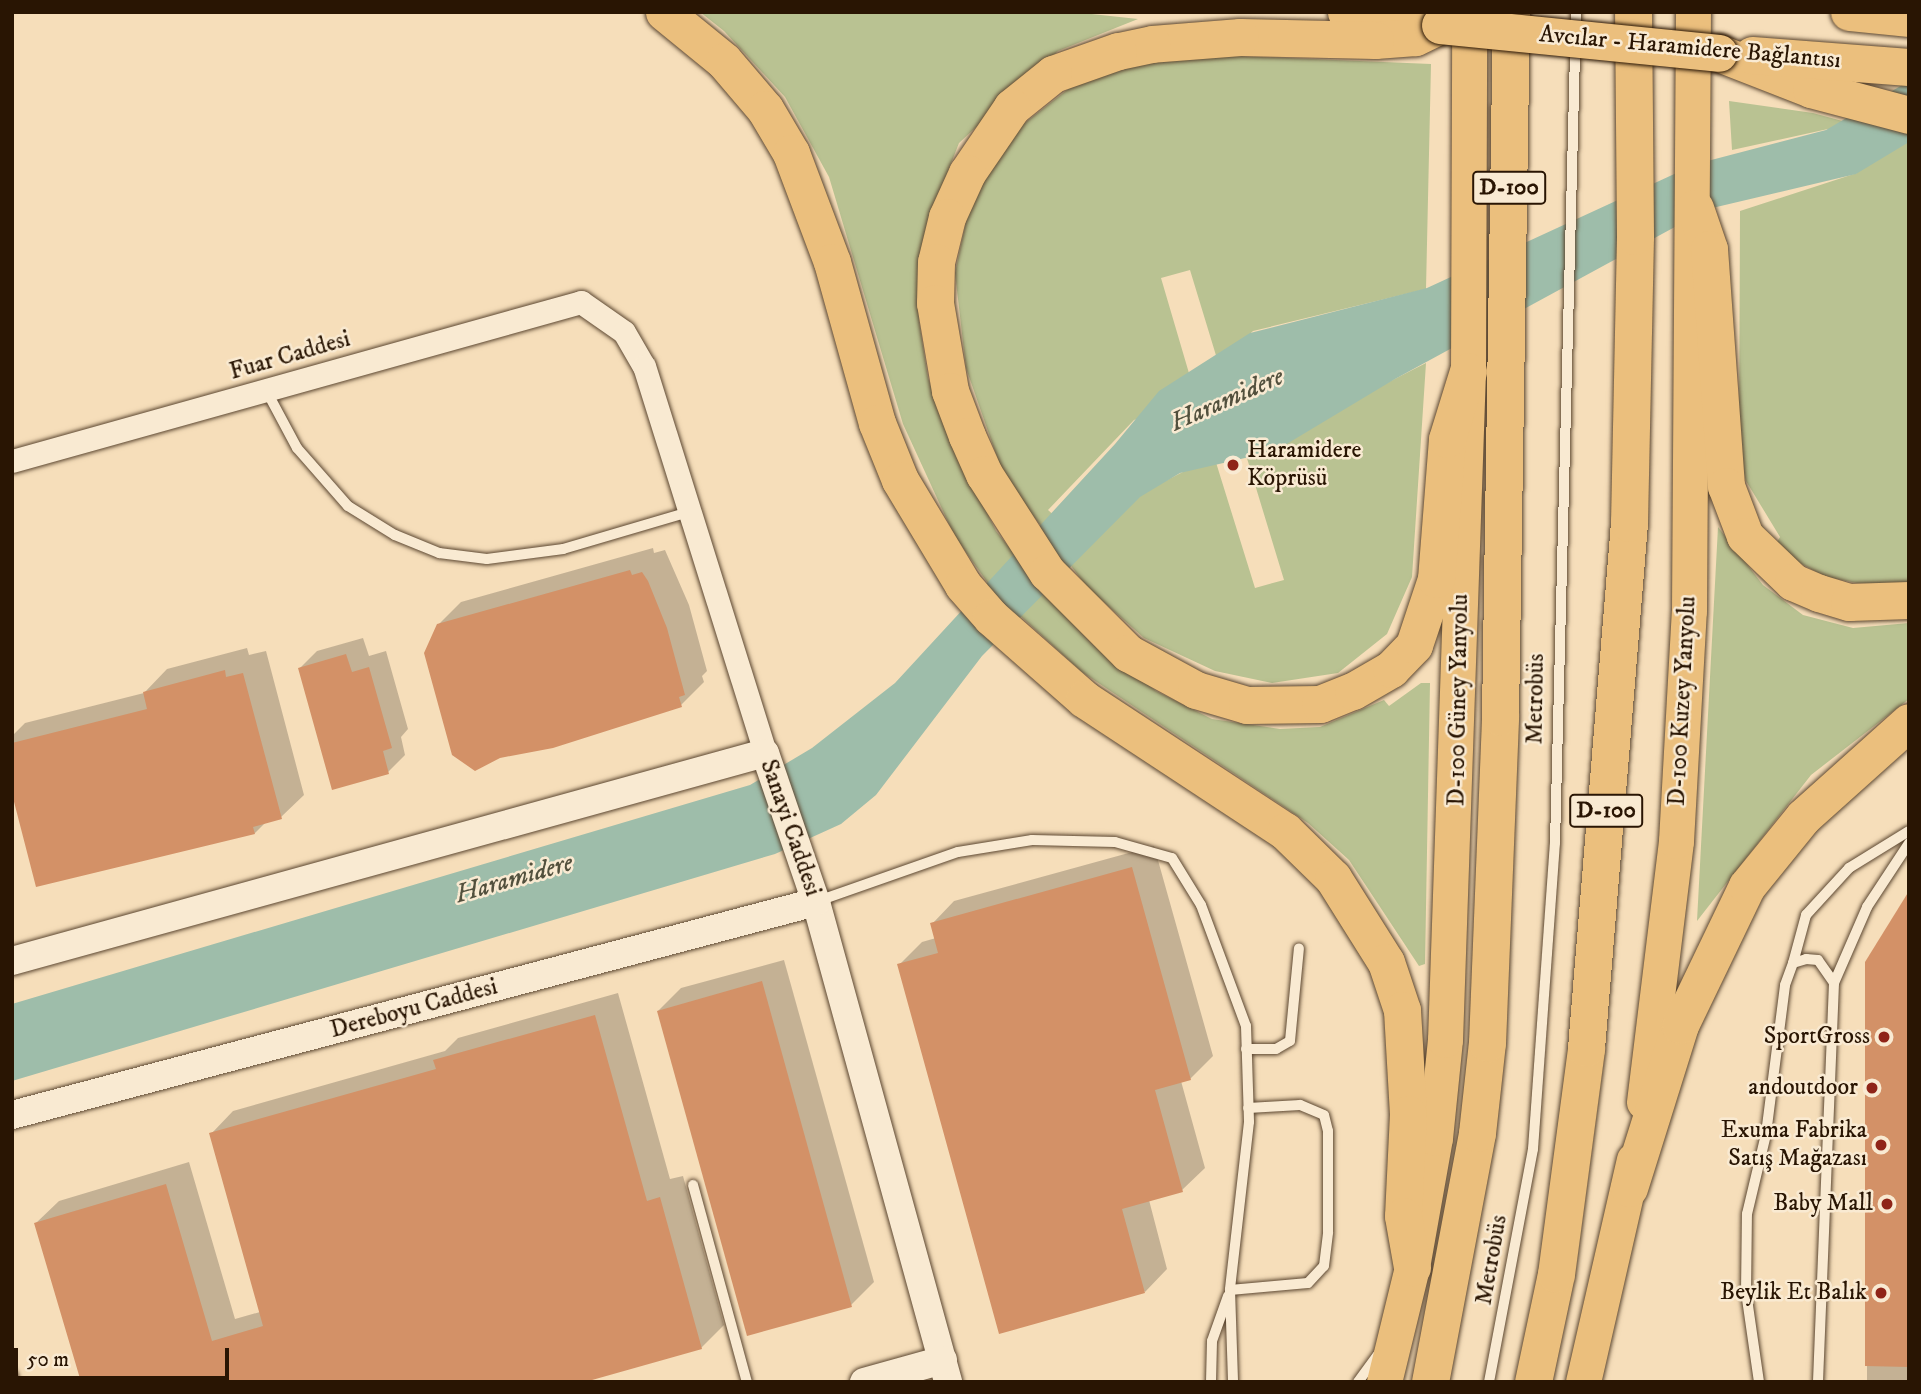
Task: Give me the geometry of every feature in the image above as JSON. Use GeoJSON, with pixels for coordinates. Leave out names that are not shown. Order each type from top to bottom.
{"type":"FeatureCollection","features":[{"type":"Feature","properties":{"kind":"highway"},"geometry":{"type":"LineString","coordinates":[[664,12],[724,61],[765,109],[791,153],[832,262],[882,434],[901,480],[963,585],[991,617],[1084,699],[1284,831],[1333,878],[1368,931],[1386,962],[1402,1010],[1408,1114],[1403,1216],[1412,1267]]}},
{"type":"Feature","properties":{"kind":"highway","name":"Avcılar - Haramidere Bağlantısı"},"geometry":{"type":"LineString","coordinates":[[1346,12],[1454,19],[1719,53],[1909,66]]}},
{"type":"Feature","properties":{"kind":"highway","name":"D-100"},"geometry":{"type":"LineString","coordinates":[[1430,1382],[1477,1132],[1487,1043],[1500,717],[1511,12]]}},
{"type":"Feature","properties":{"kind":"highway","name":"D-100"},"geometry":{"type":"LineString","coordinates":[[1533,1382],[1556,1274],[1586,1048],[1629,523],[1635,236],[1633,12]]}},
{"type":"Feature","properties":{"kind":"highway","name":"Avcılar - Haramidere Bağlantısı"},"geometry":{"type":"LineString","coordinates":[[1849,12],[1909,18]]}},
{"type":"Feature","properties":{"kind":"highway"},"geometry":{"type":"LineString","coordinates":[[1454,19],[1415,37],[1240,37],[1152,44],[1118,51],[1054,74],[1012,107],[967,173],[947,217],[936,262],[935,303],[950,391],[967,436],[989,485],[1047,572],[1128,653],[1196,690],[1247,705],[1320,704],[1353,691],[1391,668],[1414,645],[1436,579],[1447,439],[1468,371]]}},
{"type":"Feature","properties":{"kind":"highway"},"geometry":{"type":"LineString","coordinates":[[1719,53],[1811,89],[1909,115]]}},
{"type":"Feature","properties":{"kind":"highway"},"geometry":{"type":"LineString","coordinates":[[1695,208],[1709,249],[1726,486],[1745,536],[1793,582],[1819,593],[1849,602],[1909,600]]}},
{"type":"Feature","properties":{"kind":"highway"},"geometry":{"type":"LineString","coordinates":[[1629,1188],[1680,1025],[1747,886],[1803,817],[1909,722]]}},
{"type":"Feature","properties":{"kind":"main road","name":"D-100 Kuzey Yanyolu"},"geometry":{"type":"LineString","coordinates":[[1583,1382],[1629,1188],[1662,984],[1676,841],[1689,611],[1695,208],[1693,12]]}},
{"type":"Feature","properties":{"kind":"main road","name":"D-100 Güney Yanyolu"},"geometry":{"type":"LineString","coordinates":[[1384,1382],[1412,1267],[1435,1138],[1445,1040],[1468,371],[1454,19]]}},
{"type":"Feature","properties":{"kind":"street","name":"Fuar Caddesi"},"geometry":{"type":"LineString","coordinates":[[12,461],[581,302]]}},
{"type":"Feature","properties":{"kind":"street","name":"Sanayi Caddesi"},"geometry":{"type":"LineString","coordinates":[[581,302],[624,332],[644,366],[765,753],[816,902],[945,1371]]}},
{"type":"Feature","properties":{"kind":"street"},"geometry":{"type":"LineString","coordinates":[[12,961],[765,753]]}},
{"type":"Feature","properties":{"kind":"street","name":"Dereboyu Caddesi"},"geometry":{"type":"LineString","coordinates":[[12,1115],[816,902]]}},
{"type":"Feature","properties":{"kind":"street"},"geometry":{"type":"LineString","coordinates":[[864,1382],[945,1371]]}},
{"type":"Feature","properties":{"kind":"lane","name":"Metrobüs"},"geometry":{"type":"LineString","coordinates":[[1489,1382],[1533,1149],[1555,843],[1576,12]]}},
{"type":"Feature","properties":{"kind":"lane"},"geometry":{"type":"LineString","coordinates":[[266,390],[297,448],[348,506],[396,535],[439,553],[487,559],[563,550],[689,512]]}},
{"type":"Feature","properties":{"kind":"lane"},"geometry":{"type":"LineString","coordinates":[[1759,1382],[1746,1293],[1747,1214],[1766,1134],[1781,1010],[1806,915],[1849,868],[1909,831]]}},
{"type":"Feature","properties":{"kind":"lane"},"geometry":{"type":"LineString","coordinates":[[816,902],[958,852],[1032,839],[1115,842],[1172,858],[1201,905],[1246,1026],[1248,1108],[1230,1290],[1233,1382]]}},
{"type":"Feature","properties":{"kind":"lane"},"geometry":{"type":"LineString","coordinates":[[1818,1382],[1834,983],[1867,907],[1909,843]]}},
{"type":"Feature","properties":{"kind":"lane"},"geometry":{"type":"LineString","coordinates":[[1246,1049],[1276,1049],[1290,1041],[1299,948]]}},
{"type":"Feature","properties":{"kind":"lane"},"geometry":{"type":"LineString","coordinates":[[1793,963],[1818,960],[1834,983]]}},
{"type":"Feature","properties":{"kind":"lane"},"geometry":{"type":"LineString","coordinates":[[1230,1290],[1308,1283],[1324,1266],[1328,1232],[1324,1115],[1300,1105],[1248,1108]]}},
{"type":"Feature","properties":{"kind":"lane"},"geometry":{"type":"LineString","coordinates":[[694,1185],[747,1382]]}},
{"type":"Feature","properties":{"kind":"lane"},"geometry":{"type":"LineString","coordinates":[[1212,1382],[1212,1341],[1230,1290]]}},
{"type":"Feature","properties":{"kind":"lane"},"geometry":{"type":"LineString","coordinates":[[1359,1382],[1369,1362],[1396,1338]]}},
{"type":"Feature","properties":{"kind":"lane"},"geometry":{"type":"LineString","coordinates":[[12,1375],[14,1382]]}},
{"type":"Feature","properties":{"kind":"shaded area"},"geometry":{"type":"Polygon","coordinates":[[[700,12],[1073,12],[1138,19],[1058,51],[959,143],[928,222],[918,269],[919,321],[928,378],[948,434],[996,531],[1047,595],[1091,640],[1156,691],[1212,719],[1280,729],[1320,727],[1384,700],[1389,706],[1421,683],[1430,683],[1425,964],[1419,966],[1349,860],[1308,823],[1082,672],[994,592],[954,535],[903,424],[829,177],[785,97],[724,31],[700,12]]]}},
{"type":"Feature","properties":{"kind":"shaded area"},"geometry":{"type":"Polygon","coordinates":[[[1191,54],[1431,64],[1426,289],[1253,331],[1218,362],[1190,270],[1161,278],[1196,397],[1134,420],[1048,510],[1084,542],[1138,495],[1214,456],[1255,588],[1284,580],[1246,455],[1426,363],[1412,577],[1387,634],[1338,673],[1272,683],[1215,671],[1144,638],[1087,587],[1004,477],[966,368],[955,273],[971,198],[1003,140],[1076,83],[1134,63],[1191,54]]]}},
{"type":"Feature","properties":{"kind":"shaded area"},"geometry":{"type":"Polygon","coordinates":[[[1729,101],[1813,113],[1909,139],[1909,584],[1857,583],[1826,577],[1798,562],[1777,542],[1780,537],[1746,481],[1739,454],[1740,211],[1857,173],[1828,129],[1732,150],[1729,101]]]}},
{"type":"Feature","properties":{"kind":"shaded area"},"geometry":{"type":"Polygon","coordinates":[[[1718,527],[1763,585],[1803,615],[1853,628],[1909,623],[1909,699],[1811,775],[1697,921],[1718,527]]]}},
{"type":"Feature","properties":{"kind":"water","name":"Haramidere"},"geometry":{"type":"Polygon","coordinates":[[[1909,81],[1909,142],[1856,174],[1708,209],[1395,379],[1275,451],[1180,473],[1140,497],[982,656],[876,795],[841,824],[775,854],[12,1081],[12,1004],[750,785],[812,748],[895,683],[1115,444],[1159,391],[1250,333],[1427,288],[1696,164],[1826,130],[1909,81]]]}},
{"type":"Feature","properties":{"kind":"building"},"geometry":{"type":"Polygon","coordinates":[[[630,570],[632,575],[642,572],[648,581],[667,628],[685,695],[679,697],[682,707],[553,748],[500,758],[475,771],[452,755],[424,653],[437,624],[630,570]]]}},
{"type":"Feature","properties":{"kind":"building"},"geometry":{"type":"Polygon","coordinates":[[[346,654],[352,672],[369,667],[392,748],[383,751],[389,774],[332,790],[298,668],[346,654]]]}},
{"type":"Feature","properties":{"kind":"building"},"geometry":{"type":"Polygon","coordinates":[[[225,670],[226,677],[243,673],[282,819],[253,827],[255,834],[36,887],[12,794],[12,743],[147,709],[143,692],[225,670]]]}},
{"type":"Feature","properties":{"kind":"building"},"geometry":{"type":"Polygon","coordinates":[[[1132,867],[1191,1080],[1155,1090],[1183,1192],[1122,1209],[1145,1293],[999,1334],[897,964],[938,953],[930,923],[1132,867]]]}},
{"type":"Feature","properties":{"kind":"building"},"geometry":{"type":"Polygon","coordinates":[[[1909,891],[1909,1367],[1865,1366],[1865,962],[1909,891]]]}},
{"type":"Feature","properties":{"kind":"building"},"geometry":{"type":"Polygon","coordinates":[[[762,981],[852,1307],[747,1336],[657,1011],[762,981]]]}},
{"type":"Feature","properties":{"kind":"building"},"geometry":{"type":"Polygon","coordinates":[[[595,1015],[647,1201],[660,1197],[702,1349],[585,1382],[81,1382],[34,1223],[166,1184],[212,1341],[263,1326],[209,1133],[436,1069],[433,1060],[595,1015]]]}},
{"type":"Feature","properties":{"kind":"place","name":"Haramidere Köprüsü"},"geometry":{"type":"Point","coordinates":[1233,465]}},
{"type":"Feature","properties":{"kind":"place","name":"SportGross"},"geometry":{"type":"Point","coordinates":[1884,1037]}},
{"type":"Feature","properties":{"kind":"place","name":"andoutdoor"},"geometry":{"type":"Point","coordinates":[1872,1088]}},
{"type":"Feature","properties":{"kind":"place","name":"Exuma Fabrika Satış Mağazası"},"geometry":{"type":"Point","coordinates":[1881,1145]}},
{"type":"Feature","properties":{"kind":"place","name":"Baby Mall"},"geometry":{"type":"Point","coordinates":[1887,1204]}},
{"type":"Feature","properties":{"kind":"place","name":"Beylik Et Balık"},"geometry":{"type":"Point","coordinates":[1881,1293]}}]}
